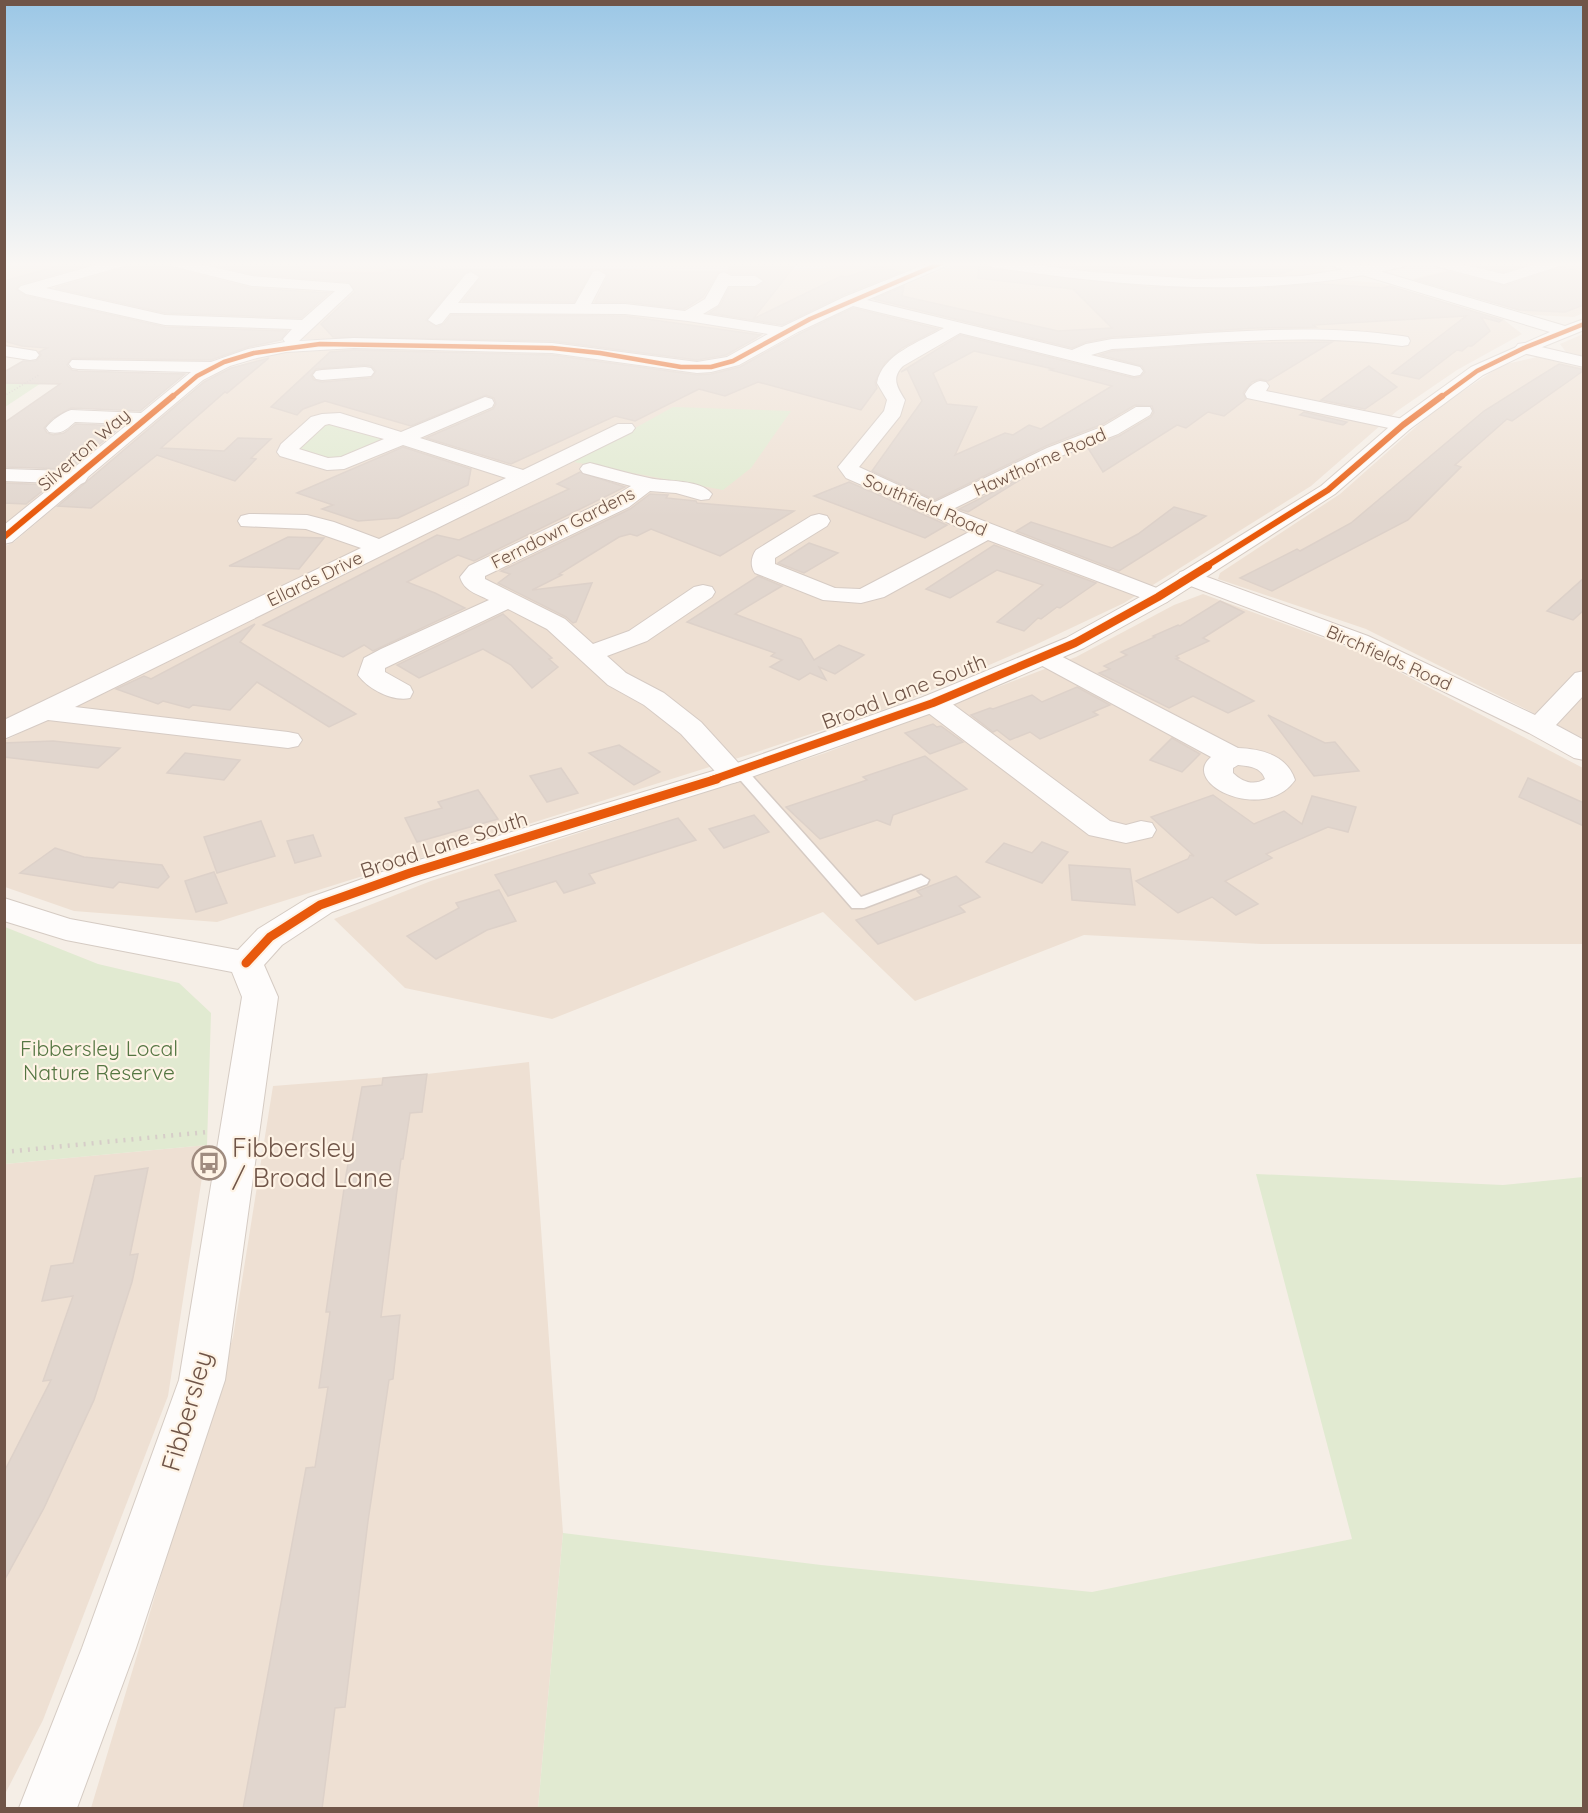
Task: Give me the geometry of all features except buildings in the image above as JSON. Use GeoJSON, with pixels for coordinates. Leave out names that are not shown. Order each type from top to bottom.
{"type":"FeatureCollection","features":[{"type":"Feature","properties":{"kind":"street","name":"Silverton Way"},"geometry":{"type":"LineString","coordinates":[[4,537],[211,367],[284,348]]}},
{"type":"Feature","properties":{"kind":"street"},"geometry":{"type":"LineString","coordinates":[[343,372],[361,348]]}},
{"type":"Feature","properties":{"kind":"street","name":"Silverton Way"},"geometry":{"type":"LineString","coordinates":[[502,348],[582,350],[702,368],[726,364],[758,348]]}},
{"type":"Feature","properties":{"kind":"street","name":"Southfield Road"},"geometry":{"type":"LineString","coordinates":[[922,348],[897,362],[888,371],[886,383],[896,400],[893,412],[848,467],[853,474],[987,532],[1158,597]]}},
{"type":"Feature","properties":{"kind":"street"},"geometry":{"type":"LineString","coordinates":[[1038,348],[1134,371]]}},
{"type":"Feature","properties":{"kind":"street"},"geometry":{"type":"LineString","coordinates":[[1072,357],[1094,348]]}},
{"type":"Feature","properties":{"kind":"street"},"geometry":{"type":"LineString","coordinates":[[1524,348],[1584,363]]}},
{"type":"Feature","properties":{"kind":"street","name":"Broad Lane South"},"geometry":{"type":"LineString","coordinates":[[246,963],[270,937],[320,905],[410,873],[737,772],[933,703],[1044,657],[1096,632],[1158,597],[1328,490],[1403,425],[1477,371],[1524,348]]}},
{"type":"Feature","properties":{"kind":"street"},"geometry":{"type":"LineString","coordinates":[[5,352],[30,355]]}},
{"type":"Feature","properties":{"kind":"street"},"geometry":{"type":"LineString","coordinates":[[82,366],[211,367]]}},
{"type":"Feature","properties":{"kind":"street"},"geometry":{"type":"LineString","coordinates":[[322,375],[365,372]]}},
{"type":"Feature","properties":{"kind":"street"},"geometry":{"type":"LineString","coordinates":[[1260,386],[1254,393],[1403,425]]}},
{"type":"Feature","properties":{"kind":"street"},"geometry":{"type":"LineString","coordinates":[[467,406],[400,438],[344,463],[327,464],[287,452],[288,448],[318,421],[329,418],[340,419],[400,438],[525,477]]}},
{"type":"Feature","properties":{"kind":"street","name":"Hawthorne Road"},"geometry":{"type":"LineString","coordinates":[[935,510],[1054,452],[1111,430],[1144,408]]}},
{"type":"Feature","properties":{"kind":"street"},"geometry":{"type":"LineString","coordinates":[[56,428],[71,416],[145,419]]}},
{"type":"Feature","properties":{"kind":"street","name":"Ellards Drive"},"geometry":{"type":"LineString","coordinates":[[4,730],[625,428]]}},
{"type":"Feature","properties":{"kind":"street","name":"Ferndown Gardens"},"geometry":{"type":"LineString","coordinates":[[506,601],[474,584],[472,577],[477,571],[621,502],[639,491],[641,484],[631,478],[590,469]]}},
{"type":"Feature","properties":{"kind":"street"},"geometry":{"type":"LineString","coordinates":[[4,475],[78,478]]}},
{"type":"Feature","properties":{"kind":"street"},"geometry":{"type":"LineString","coordinates":[[641,484],[678,487],[701,494]]}},
{"type":"Feature","properties":{"kind":"street"},"geometry":{"type":"LineString","coordinates":[[242,518],[307,522],[379,547]]}},
{"type":"Feature","properties":{"kind":"street"},"geometry":{"type":"LineString","coordinates":[[819,521],[764,555],[763,568],[832,595],[846,597],[861,597],[875,592],[987,532]]}},
{"type":"Feature","properties":{"kind":"street","name":"Birchfields Road"},"geometry":{"type":"LineString","coordinates":[[1188,578],[1359,641],[1539,727],[1584,752]]}},
{"type":"Feature","properties":{"kind":"street"},"geometry":{"type":"LineString","coordinates":[[591,653],[638,636],[703,592]]}},
{"type":"Feature","properties":{"kind":"street"},"geometry":{"type":"LineString","coordinates":[[400,692],[371,675],[373,664],[506,601],[536,612],[556,624],[591,653],[617,679],[654,699],[692,729],[737,772]]}},
{"type":"Feature","properties":{"kind":"street"},"geometry":{"type":"LineString","coordinates":[[1044,657],[1233,757]]}},
{"type":"Feature","properties":{"kind":"street"},"geometry":{"type":"LineString","coordinates":[[1539,727],[1584,679]]}},
{"type":"Feature","properties":{"kind":"street"},"geometry":{"type":"LineString","coordinates":[[933,703],[1100,828],[1126,834],[1140,830]]}},
{"type":"Feature","properties":{"kind":"street"},"geometry":{"type":"LineString","coordinates":[[43,711],[288,740]]}},
{"type":"Feature","properties":{"kind":"street"},"geometry":{"type":"LineString","coordinates":[[225,732],[245,713]]}},
{"type":"Feature","properties":{"kind":"street"},"geometry":{"type":"LineString","coordinates":[[4,909],[66,929],[246,963]]}},
{"type":"Feature","properties":{"kind":"street","name":"Fibbersley"},"geometry":{"type":"LineString","coordinates":[[48,1809],[109,1648],[202,1380],[260,997],[246,963]]}},
{"type":"Feature","properties":{"kind":"lane"},"geometry":{"type":"LineString","coordinates":[[737,772],[858,904],[921,880]]}},
{"type":"Feature","properties":{"kind":"path"},"geometry":{"type":"LineString","coordinates":[[4,1152],[217,1131]]}},
{"type":"Feature","properties":{"kind":"shaded area"},"geometry":{"type":"Polygon","coordinates":[[[7,348],[260,348],[197,362],[74,361],[7,348]]]}},
{"type":"Feature","properties":{"kind":"shaded area"},"geometry":{"type":"Polygon","coordinates":[[[311,348],[754,348],[766,351],[772,348],[1040,348],[1061,351],[1049,348],[1497,348],[1457,370],[1397,411],[1311,486],[1124,603],[1033,646],[897,705],[754,753],[217,922],[74,911],[5,887],[4,741],[162,662],[5,722],[5,546],[14,542],[177,403],[217,373],[268,355],[311,348]]]}},
{"type":"Feature","properties":{"kind":"shaded area"},"geometry":{"type":"Polygon","coordinates":[[[1563,348],[1583,348],[1583,356],[1566,352],[1563,348]]]}},
{"type":"Feature","properties":{"kind":"shaded area"},"geometry":{"type":"Polygon","coordinates":[[[1537,357],[1583,368],[1583,738],[1366,629],[1218,579],[1220,573],[1340,494],[1436,409],[1502,365],[1537,357]]]}},
{"type":"Feature","properties":{"kind":"shaded area"},"geometry":{"type":"Polygon","coordinates":[[[5,479],[43,481],[48,487],[5,527],[5,479]]]}},
{"type":"Feature","properties":{"kind":"shaded area"},"geometry":{"type":"Polygon","coordinates":[[[1203,594],[1361,652],[1583,768],[1583,944],[1261,944],[1084,935],[915,1001],[823,912],[552,1019],[405,988],[334,919],[431,881],[825,753],[1076,657],[1174,605],[1203,594]]]}},
{"type":"Feature","properties":{"kind":"shaded area"},"geometry":{"type":"Polygon","coordinates":[[[529,1062],[563,1533],[538,1808],[91,1808],[233,1337],[273,1086],[427,1074],[529,1062]]]}},
{"type":"Feature","properties":{"kind":"shaded area"},"geometry":{"type":"Polygon","coordinates":[[[207,1145],[168,1396],[43,1720],[5,1794],[5,1164],[207,1145]]]}},
{"type":"Feature","properties":{"kind":"green space"},"geometry":{"type":"Polygon","coordinates":[[[90,348],[95,348],[5,407],[5,380],[90,348]]]}},
{"type":"Feature","properties":{"kind":"green space"},"geometry":{"type":"Polygon","coordinates":[[[673,407],[791,411],[751,468],[723,490],[574,462],[673,407]]]}},
{"type":"Feature","properties":{"kind":"green space"},"geometry":{"type":"Polygon","coordinates":[[[325,421],[384,438],[333,461],[297,451],[325,421]]]}},
{"type":"Feature","properties":{"kind":"green space","name":"Fibbersley Local Nature Reserve"},"geometry":{"type":"Polygon","coordinates":[[[5,927],[98,964],[179,983],[211,1013],[207,1145],[5,1164],[5,927]]]}},
{"type":"Feature","properties":{"kind":"green space"},"geometry":{"type":"Polygon","coordinates":[[[1256,1174],[1503,1185],[1583,1177],[1583,1808],[538,1808],[563,1533],[821,1565],[1092,1592],[1352,1539],[1256,1174]]]}},
{"type":"Feature","properties":{"kind":"cycle path"},"geometry":{"type":"LineString","coordinates":[[4,537],[197,376],[224,362],[283,348]]}},
{"type":"Feature","properties":{"kind":"cycle path"},"geometry":{"type":"LineString","coordinates":[[545,348],[600,353],[665,365],[697,368],[722,365],[758,348]]}},
{"type":"Feature","properties":{"kind":"cycle path"},"geometry":{"type":"LineString","coordinates":[[246,963],[270,937],[320,905],[410,873],[733,774],[933,703],[1075,643],[1158,597],[1328,490],[1403,425],[1477,371],[1525,348]]}},
{"type":"Feature","properties":{"kind":"place","name":"Fibbersley / Broad Lane"},"geometry":{"type":"Point","coordinates":[209,1163]}}]}
